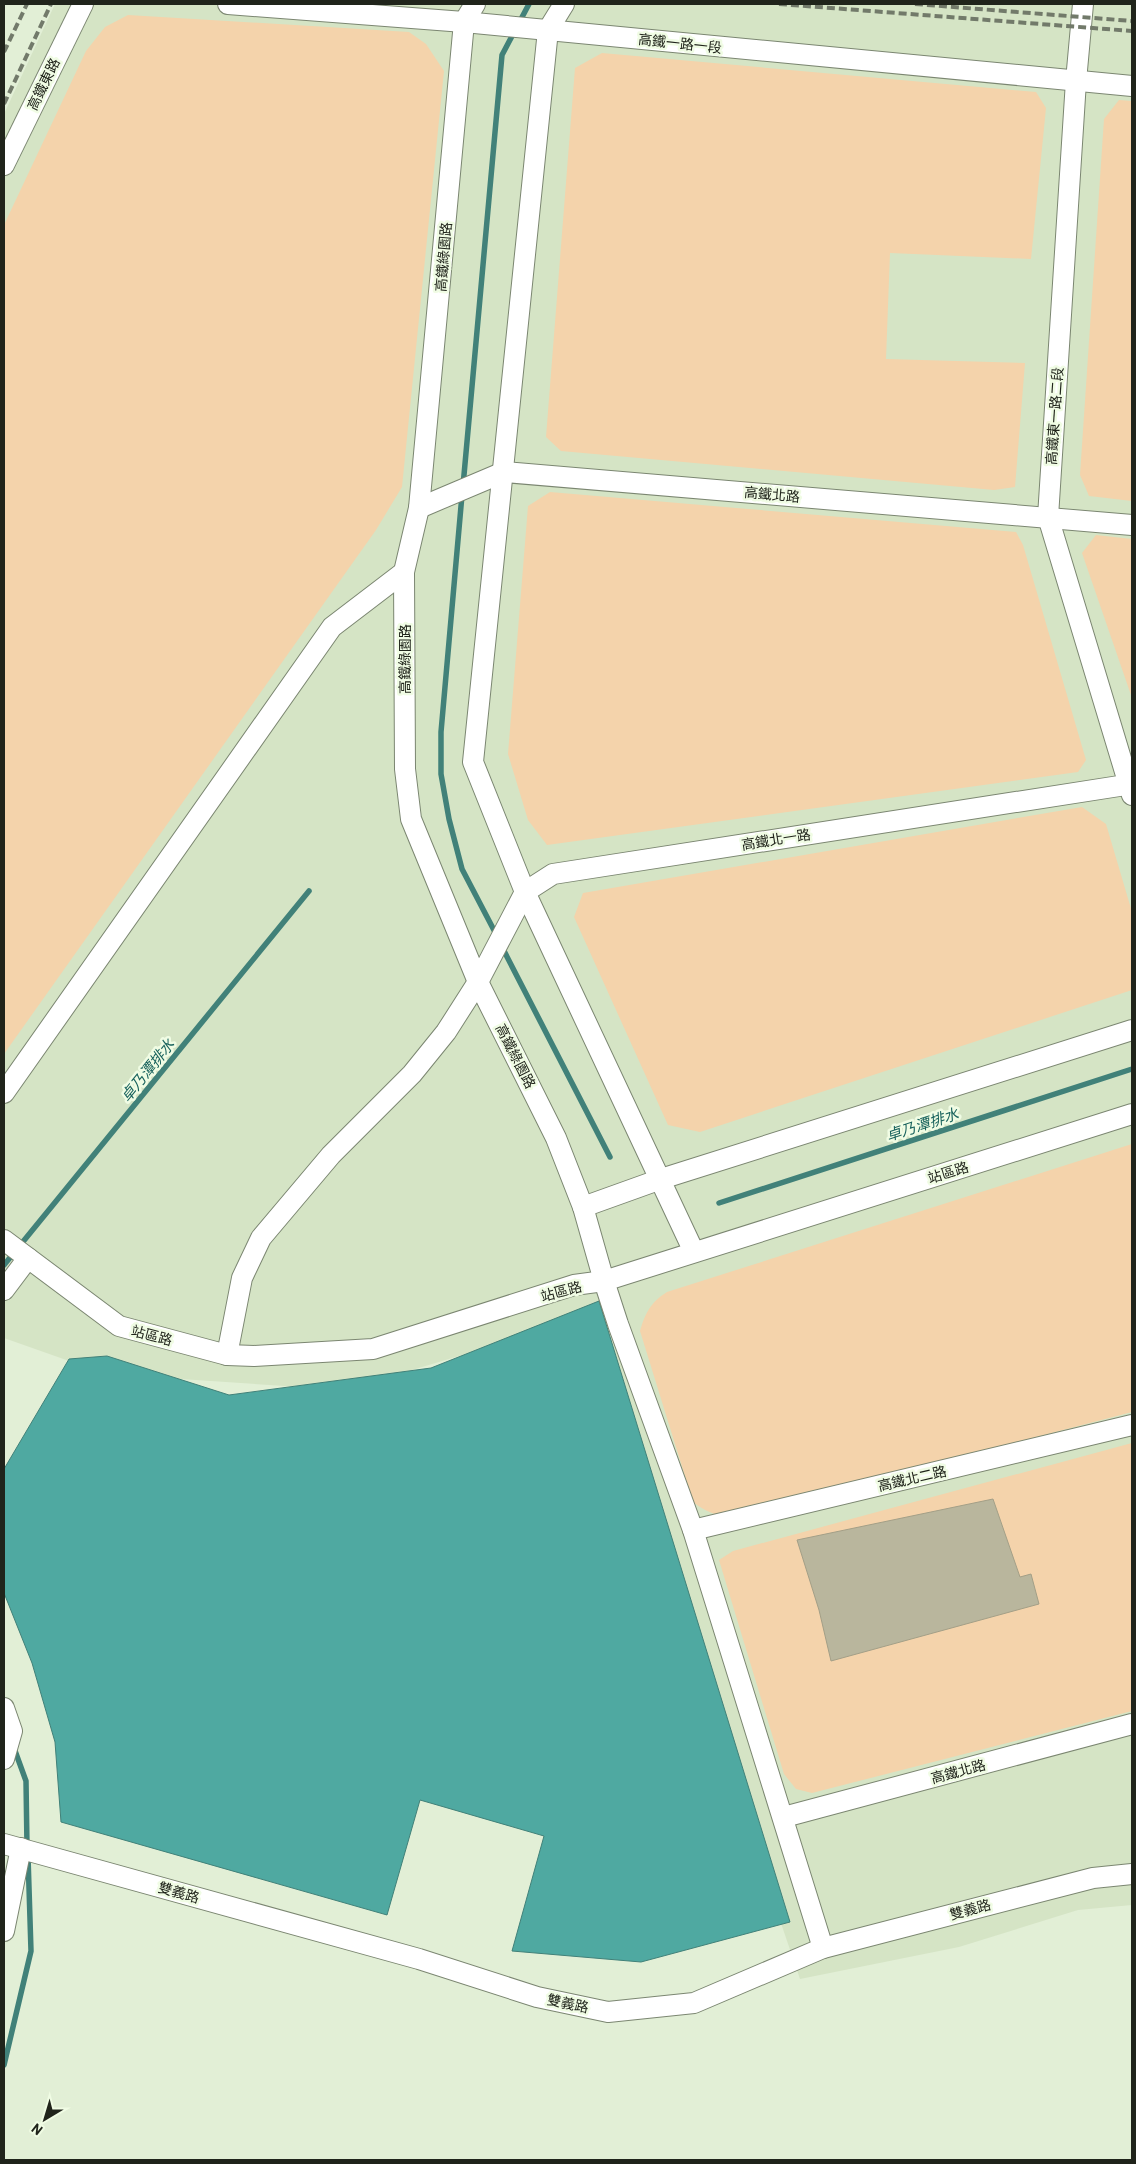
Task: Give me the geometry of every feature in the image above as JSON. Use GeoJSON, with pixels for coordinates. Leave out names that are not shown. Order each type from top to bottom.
{"type":"FeatureCollection","features":[{"type":"Feature","properties":{"kind":"street","name":"高鐵東路"},"geometry":{"type":"LineString","coordinates":[[4,165],[83,4]]}},
{"type":"Feature","properties":{"kind":"street","name":"高鐵一路一段"},"geometry":{"type":"LineString","coordinates":[[228,4],[464,22],[1132,86]]}},
{"type":"Feature","properties":{"kind":"street","name":"高鐵綠園路"},"geometry":{"type":"LineString","coordinates":[[475,4],[464,22],[420,508],[404,572],[405,769],[411,819],[478,982],[556,1138],[583,1207],[604,1282],[693,1530],[784,1817],[823,1948]]}},
{"type":"Feature","properties":{"kind":"street"},"geometry":{"type":"LineString","coordinates":[[564,4],[548,30],[473,762],[525,892],[661,1178],[694,1252]]}},
{"type":"Feature","properties":{"kind":"street","name":"高鐵東一路二段"},"geometry":{"type":"LineString","coordinates":[[1082,13],[1048,517],[1131,788]]}},
{"type":"Feature","properties":{"kind":"street","name":"高鐵北路"},"geometry":{"type":"LineString","coordinates":[[420,508],[504,472],[1132,524]]}},
{"type":"Feature","properties":{"kind":"street"},"geometry":{"type":"LineString","coordinates":[[4,1093],[332,627],[404,572]]}},
{"type":"Feature","properties":{"kind":"street","name":"高鐵北一路"},"geometry":{"type":"LineString","coordinates":[[227,1355],[242,1278],[261,1238],[331,1155],[412,1074],[446,1032],[478,982],[525,892],[553,874],[1131,788]]}},
{"type":"Feature","properties":{"kind":"street"},"geometry":{"type":"LineString","coordinates":[[583,1207],[661,1178],[1132,1030]]}},
{"type":"Feature","properties":{"kind":"street","name":"站區路"},"geometry":{"type":"LineString","coordinates":[[16,1249],[119,1326],[227,1355],[254,1356],[373,1349],[574,1286],[604,1282],[1132,1114]]}},
{"type":"Feature","properties":{"kind":"street"},"geometry":{"type":"LineString","coordinates":[[4,1290],[16,1249]]}},
{"type":"Feature","properties":{"kind":"street","name":"高鐵北二路"},"geometry":{"type":"LineString","coordinates":[[693,1530],[1132,1425]]}},
{"type":"Feature","properties":{"kind":"street"},"geometry":{"type":"LineString","coordinates":[[4,1708],[12,1731],[4,1759]]}},
{"type":"Feature","properties":{"kind":"street","name":"高鐵北路"},"geometry":{"type":"LineString","coordinates":[[784,1817],[1132,1724]]}},
{"type":"Feature","properties":{"kind":"street"},"geometry":{"type":"LineString","coordinates":[[4,1931],[12,1846]]}},
{"type":"Feature","properties":{"kind":"street","name":"雙義路"},"geometry":{"type":"LineString","coordinates":[[12,1846],[419,1959],[537,1996],[608,2012],[694,2003],[823,1948],[1093,1878],[1132,1874]]}},
{"type":"Feature","properties":{"kind":"shaded area"},"geometry":{"type":"Polygon","coordinates":[[[55,4],[1132,4],[1132,1905],[1078,1910],[959,1947],[800,1979],[576,1321],[345,1390],[106,1374],[4,1338],[4,114],[55,4]]]}},
{"type":"Feature","properties":{"kind":"shaded area"},"geometry":{"type":"Polygon","coordinates":[[[128,15],[409,32],[426,44],[444,71],[402,487],[376,530],[4,1054],[4,225],[86,51],[105,27],[128,15]]]}},
{"type":"Feature","properties":{"kind":"shaded area"},"geometry":{"type":"Polygon","coordinates":[[[602,53],[1036,92],[1046,108],[1031,259],[890,253],[886,359],[1025,363],[1015,487],[994,490],[561,451],[546,437],[575,68],[602,53]]]}},
{"type":"Feature","properties":{"kind":"shaded area"},"geometry":{"type":"Polygon","coordinates":[[[1119,100],[1132,101],[1132,501],[1089,496],[1080,475],[1104,119],[1119,100]]]}},
{"type":"Feature","properties":{"kind":"shaded area"},"geometry":{"type":"Polygon","coordinates":[[[550,492],[1016,532],[1023,545],[1086,760],[1078,772],[547,845],[528,820],[508,754],[528,506],[550,492]]]}},
{"type":"Feature","properties":{"kind":"shaded area"},"geometry":{"type":"Polygon","coordinates":[[[1096,535],[1132,539],[1132,698],[1082,553],[1096,535]]]}},
{"type":"Feature","properties":{"kind":"shaded area"},"geometry":{"type":"Polygon","coordinates":[[[1082,807],[1106,824],[1132,912],[1132,990],[700,1132],[668,1125],[574,917],[583,893],[1082,807]]]}},
{"type":"Feature","properties":{"kind":"shaded area"},"geometry":{"type":"Polygon","coordinates":[[[1132,1144],[1132,1412],[745,1513],[718,1515],[706,1511],[693,1502],[640,1331],[649,1308],[661,1296],[667,1292],[1132,1144]]]}},
{"type":"Feature","properties":{"kind":"shaded area"},"geometry":{"type":"Polygon","coordinates":[[[1132,1443],[1132,1711],[812,1793],[796,1789],[784,1774],[719,1560],[733,1551],[1132,1443]]]}},
{"type":"Feature","properties":{"kind":"water"},"geometry":{"type":"Polygon","coordinates":[[[599,1301],[790,1922],[641,1962],[512,1951],[544,1836],[420,1800],[387,1915],[61,1822],[55,1742],[32,1663],[4,1593],[4,1469],[69,1359],[107,1356],[229,1395],[431,1368],[599,1301]]]}},
{"type":"Feature","properties":{"kind":"building"},"geometry":{"type":"Polygon","coordinates":[[[993,1499],[1020,1577],[1031,1574],[1039,1604],[831,1661],[819,1610],[797,1540],[993,1499]]]}},
{"type":"Feature","properties":{"kind":"waterway"},"geometry":{"type":"LineString","coordinates":[[463,486],[502,55],[529,4]]}},
{"type":"Feature","properties":{"kind":"waterway"},"geometry":{"type":"LineString","coordinates":[[462,495],[441,732],[441,774],[449,819],[462,869],[497,936]]}},
{"type":"Feature","properties":{"kind":"waterway","name":"卓乃潭排水"},"geometry":{"type":"LineString","coordinates":[[4,1265],[309,891]]}},
{"type":"Feature","properties":{"kind":"waterway"},"geometry":{"type":"LineString","coordinates":[[502,947],[610,1157]]}},
{"type":"Feature","properties":{"kind":"waterway","name":"卓乃潭排水"},"geometry":{"type":"LineString","coordinates":[[719,1203],[1132,1069]]}},
{"type":"Feature","properties":{"kind":"waterway","name":"卓乃潭排水"},"geometry":{"type":"LineString","coordinates":[[14,1748],[26,1781],[27,1847]]}},
{"type":"Feature","properties":{"kind":"waterway","name":"卓乃潭排水"},"geometry":{"type":"LineString","coordinates":[[4,2065],[31,1951],[28,1856]]}},
{"type":"Feature","properties":{"kind":"railway"},"geometry":{"type":"LineString","coordinates":[[4,52],[27,4]]}},
{"type":"Feature","properties":{"kind":"railway"},"geometry":{"type":"LineString","coordinates":[[4,104],[51,4]]}},
{"type":"Feature","properties":{"kind":"railway"},"geometry":{"type":"LineString","coordinates":[[779,4],[1132,31]]}},
{"type":"Feature","properties":{"kind":"railway"},"geometry":{"type":"LineString","coordinates":[[915,4],[1132,21]]}}]}
